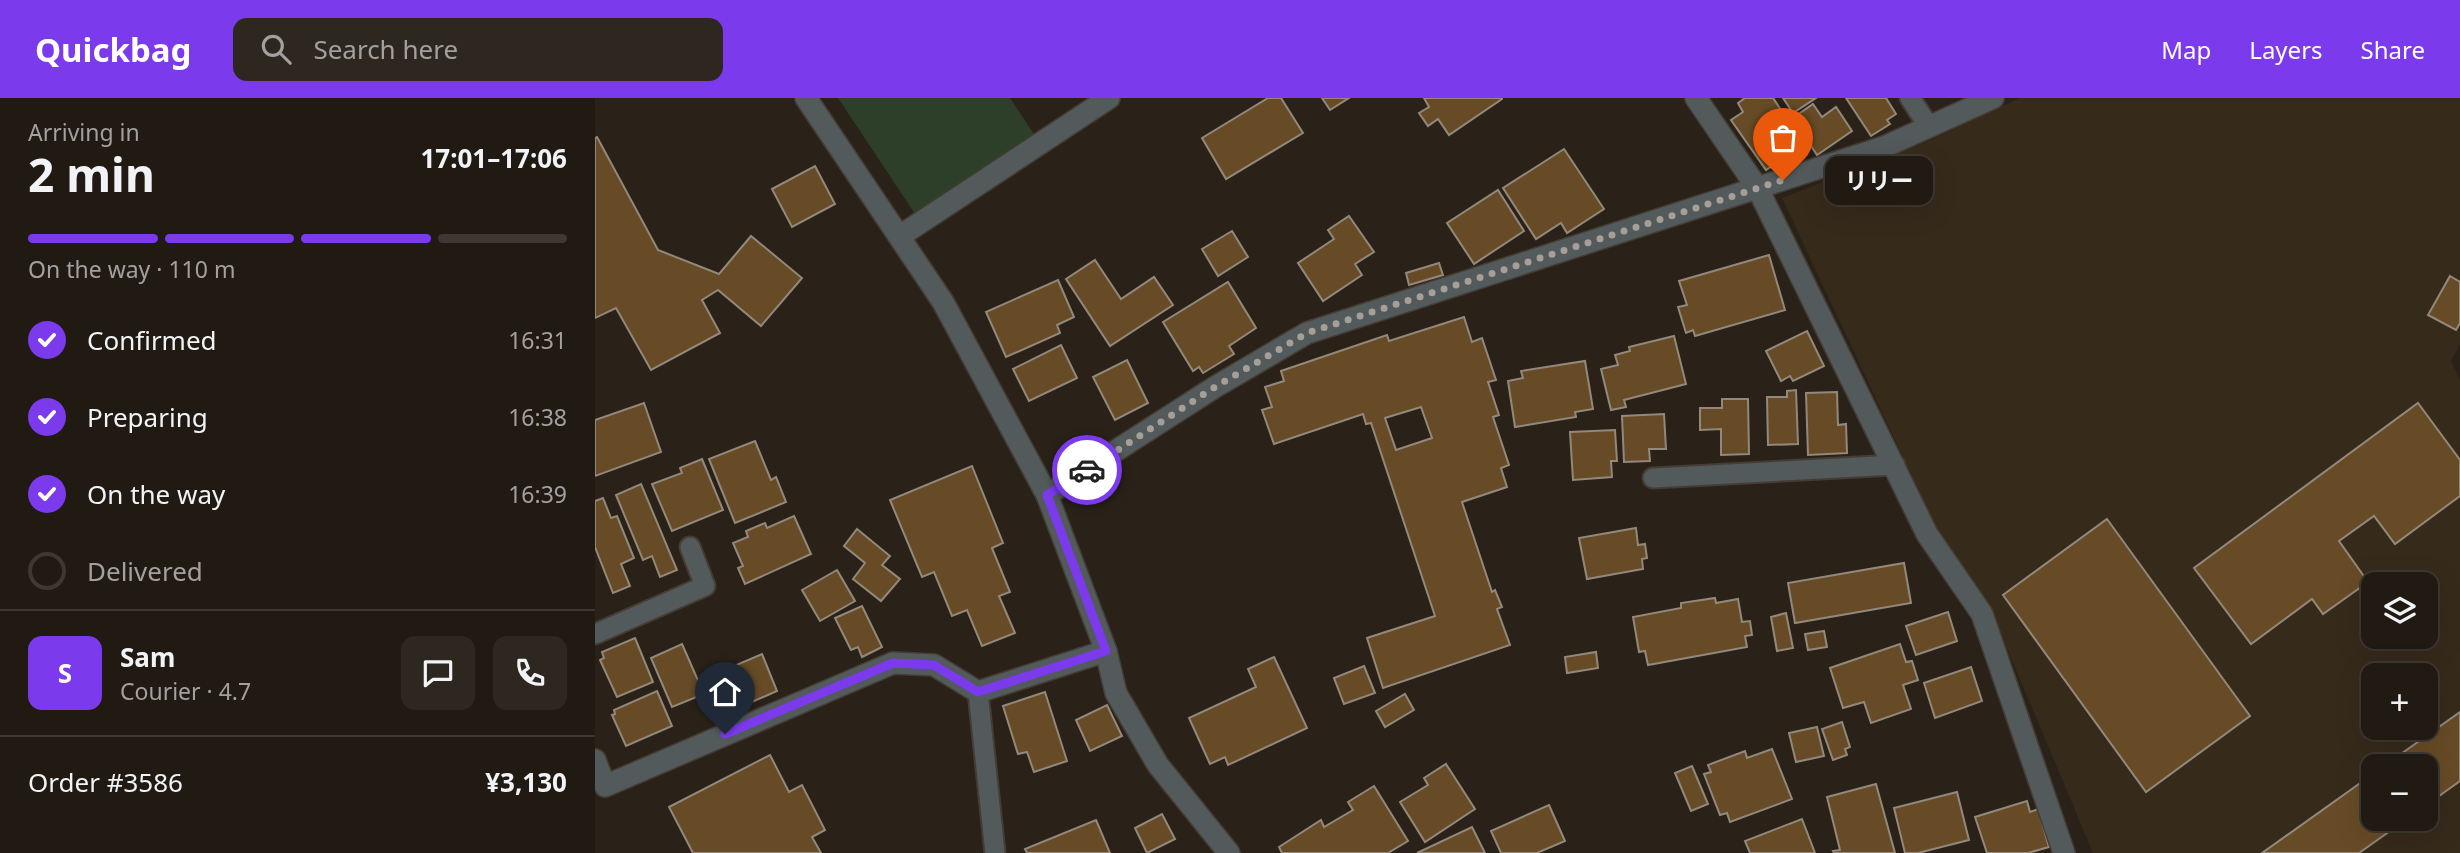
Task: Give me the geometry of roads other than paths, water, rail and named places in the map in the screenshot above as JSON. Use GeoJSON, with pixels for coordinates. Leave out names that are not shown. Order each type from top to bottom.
{"type":"FeatureCollection","features":[{"type":"Feature","properties":{"kind":"street"},"geometry":{"type":"LineString","coordinates":[[806,98],[943,302],[1047,495],[1106,651],[1116,693],[1158,765],[1229,853]]}},
{"type":"Feature","properties":{"kind":"street"},"geometry":{"type":"LineString","coordinates":[[901,236],[1109,98]]}},
{"type":"Feature","properties":{"kind":"street"},"geometry":{"type":"LineString","coordinates":[[1696,98],[1758,189],[1927,534],[1982,614],[2064,853]]}},
{"type":"Feature","properties":{"kind":"street"},"geometry":{"type":"LineString","coordinates":[[1047,495],[1215,387],[1307,333],[1884,147],[1993,98]]}},
{"type":"Feature","properties":{"kind":"street"},"geometry":{"type":"LineString","coordinates":[[595,760],[605,786],[893,663],[934,665],[978,692],[1106,651]]}},
{"type":"Feature","properties":{"kind":"lane"},"geometry":{"type":"LineString","coordinates":[[1910,98],[1929,127]]}},
{"type":"Feature","properties":{"kind":"lane"},"geometry":{"type":"LineString","coordinates":[[1653,478],[1895,465]]}},
{"type":"Feature","properties":{"kind":"lane"},"geometry":{"type":"LineString","coordinates":[[595,634],[705,586],[690,547]]}},
{"type":"Feature","properties":{"kind":"lane"},"geometry":{"type":"LineString","coordinates":[[978,692],[995,853]]}},
{"type":"Feature","properties":{"kind":"place","name":"リリー"},"geometry":{"type":"Point","coordinates":[1783,180]}}]}
